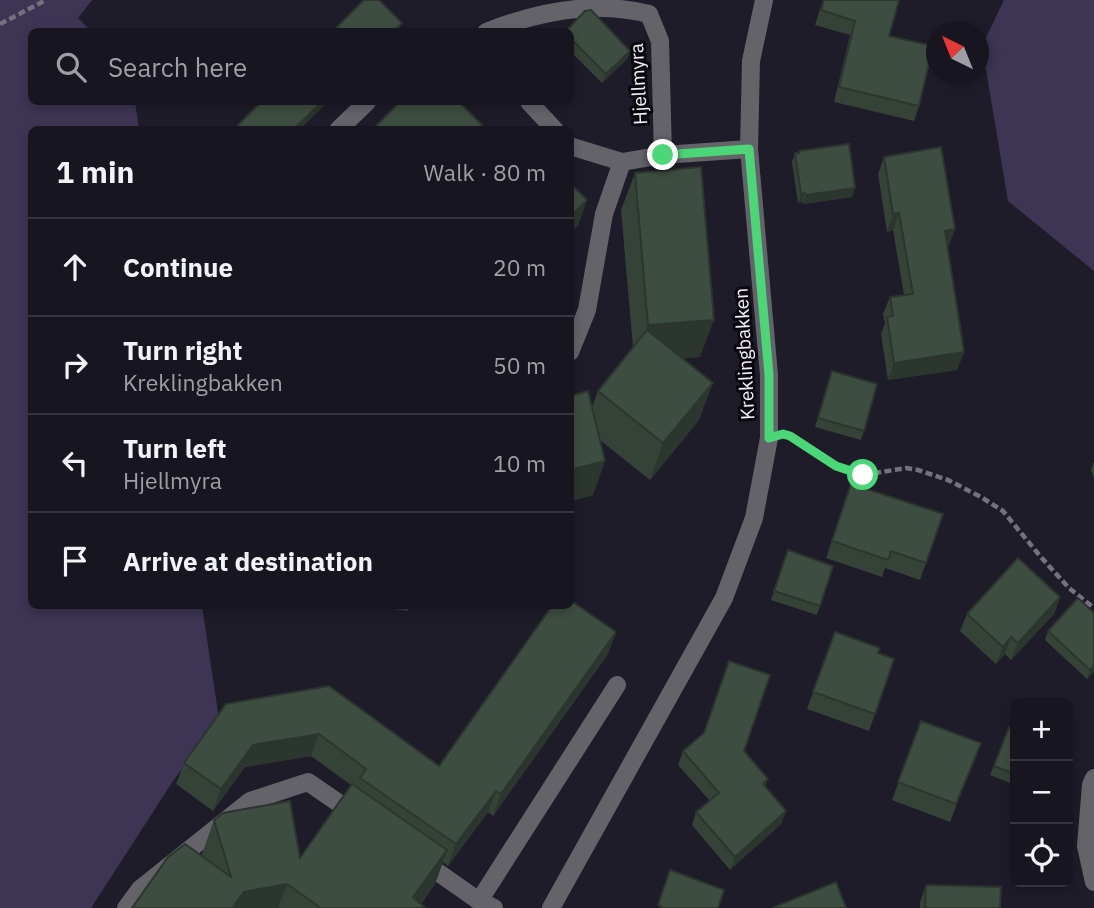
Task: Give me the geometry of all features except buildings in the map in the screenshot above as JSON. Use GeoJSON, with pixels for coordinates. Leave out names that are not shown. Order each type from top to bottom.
{"type":"FeatureCollection","features":[{"type":"Feature","properties":{"kind":"street","name":"Hjellmyra"},"geometry":{"type":"LineString","coordinates":[[496,28],[551,6],[608,0],[630,4],[649,14],[660,41],[663,155]]}},
{"type":"Feature","properties":{"kind":"street","name":"Kreklingbakken"},"geometry":{"type":"LineString","coordinates":[[551,908],[724,598],[754,518],[769,438],[769,375],[749,149],[751,61],[764,0]]}},
{"type":"Feature","properties":{"kind":"street"},"geometry":{"type":"LineString","coordinates":[[342,126],[364,105]]}},
{"type":"Feature","properties":{"kind":"street"},"geometry":{"type":"LineString","coordinates":[[532,105],[551,126]]}},
{"type":"Feature","properties":{"kind":"street"},"geometry":{"type":"LineString","coordinates":[[574,147],[622,162],[663,155],[749,149]]}},
{"type":"Feature","properties":{"kind":"street"},"geometry":{"type":"LineString","coordinates":[[574,342],[587,310],[604,214],[622,162]]}},
{"type":"Feature","properties":{"kind":"street"},"geometry":{"type":"LineString","coordinates":[[400,845],[483,906],[617,685]]}},
{"type":"Feature","properties":{"kind":"street"},"geometry":{"type":"LineString","coordinates":[[1094,778],[1091,785],[1086,846],[1094,882]]}},
{"type":"Feature","properties":{"kind":"street"},"geometry":{"type":"LineString","coordinates":[[126,908],[140,889],[250,801],[309,782],[365,822]]}},
{"type":"Feature","properties":{"kind":"path"},"geometry":{"type":"LineString","coordinates":[[0,24],[46,0]]}},
{"type":"Feature","properties":{"kind":"path"},"geometry":{"type":"LineString","coordinates":[[769,438],[783,434],[790,436],[849,472],[863,475],[906,468],[918,470],[948,480],[981,496],[1003,510],[1069,588],[1094,608]]}},
{"type":"Feature","properties":{"kind":"shaded area"},"geometry":{"type":"Polygon","coordinates":[[[0,0],[92,0],[78,18],[88,28],[28,28],[28,105],[135,105],[139,126],[28,126],[28,609],[202,609],[219,719],[173,781],[91,908],[0,908],[0,0]]]}},
{"type":"Feature","properties":{"kind":"shaded area"},"geometry":{"type":"Polygon","coordinates":[[[1004,0],[1094,0],[1094,271],[1008,201],[988,84],[989,31],[1004,0]]]}},
{"type":"Feature","properties":{"kind":"route"},"geometry":{"type":"LineString","coordinates":[[663,155],[749,149],[769,375],[769,438],[783,434],[790,436],[836,466],[863,475]]}}]}
